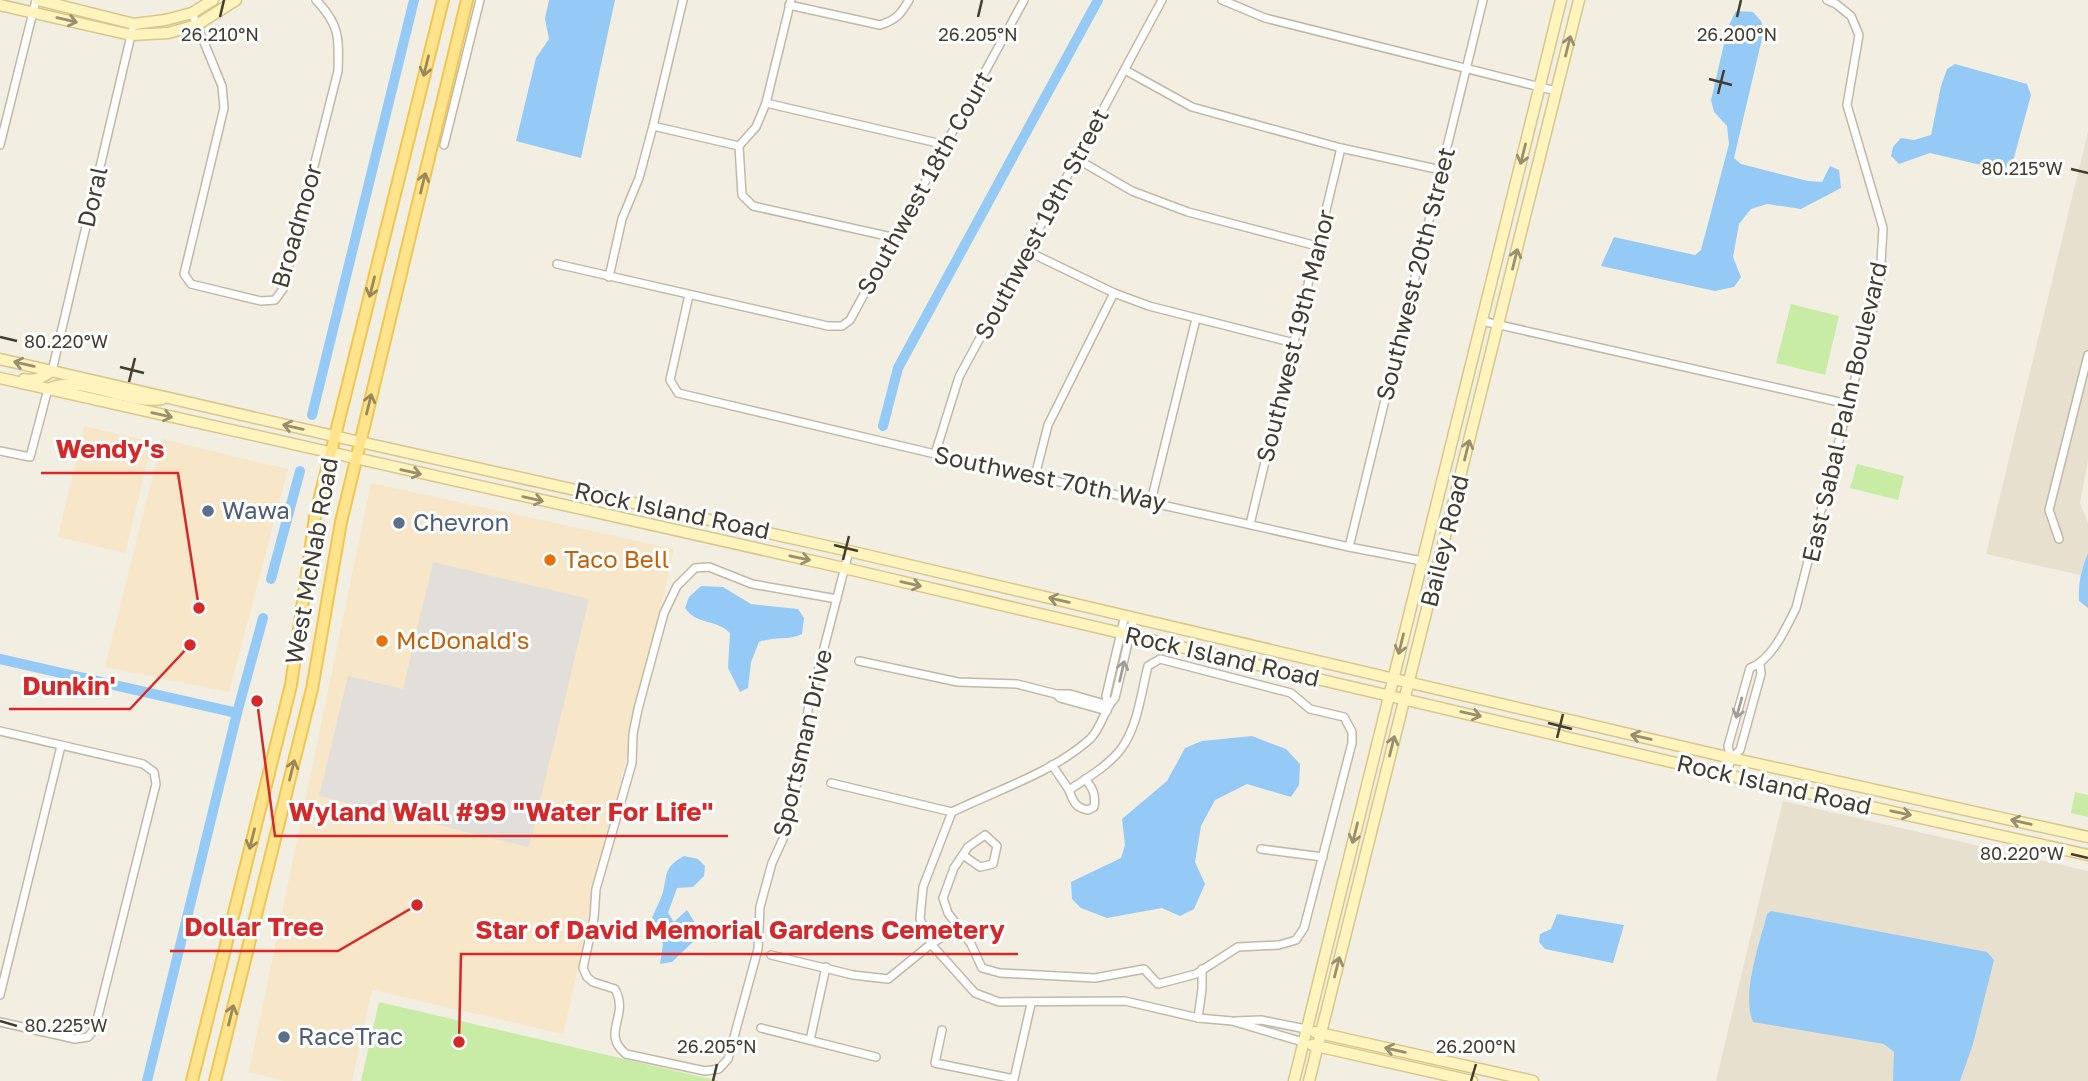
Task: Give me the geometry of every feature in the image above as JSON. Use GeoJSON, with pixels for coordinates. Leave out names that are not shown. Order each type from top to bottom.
{"type":"FeatureCollection","features":[{"type":"Feature","properties":{"kind":"main road"},"geometry":{"type":"LineString","coordinates":[[37,0],[134,24],[192,13],[213,0]]}},
{"type":"Feature","properties":{"kind":"main road"},"geometry":{"type":"LineString","coordinates":[[0,5],[131,35],[168,33],[197,25],[236,0]]}},
{"type":"Feature","properties":{"kind":"main road","name":"West McNab Road"},"geometry":{"type":"LineString","coordinates":[[192,1081],[291,685],[315,517],[443,0]]}},
{"type":"Feature","properties":{"kind":"main road","name":"West McNab Road"},"geometry":{"type":"LineString","coordinates":[[215,1081],[312,689],[341,522],[467,0]]}},
{"type":"Feature","properties":{"kind":"main road","name":"Bailey Road"},"geometry":{"type":"LineString","coordinates":[[1294,1081],[1561,0]]}},
{"type":"Feature","properties":{"kind":"main road","name":"Bailey Road"},"geometry":{"type":"LineString","coordinates":[[1309,1081],[1579,0]]}},
{"type":"Feature","properties":{"kind":"main road"},"geometry":{"type":"LineString","coordinates":[[0,359],[169,398]]}},
{"type":"Feature","properties":{"kind":"main road"},"geometry":{"type":"LineString","coordinates":[[0,376],[30,381],[42,378],[52,371]]}},
{"type":"Feature","properties":{"kind":"main road"},"geometry":{"type":"LineString","coordinates":[[0,376],[48,389],[66,384],[146,401],[169,398]]}},
{"type":"Feature","properties":{"kind":"main road","name":"Rock Island Road"},"geometry":{"type":"LineString","coordinates":[[48,389],[844,568],[1727,775],[2088,855]]}},
{"type":"Feature","properties":{"kind":"main road","name":"Rock Island Road"},"geometry":{"type":"LineString","coordinates":[[169,398],[849,551],[1731,758],[2088,837]]}},
{"type":"Feature","properties":{"kind":"main road"},"geometry":{"type":"LineString","coordinates":[[1306,1030],[1533,1081]]}},
{"type":"Feature","properties":{"kind":"main road"},"geometry":{"type":"LineString","coordinates":[[1303,1042],[1472,1081]]}},
{"type":"Feature","properties":{"kind":"street"},"geometry":{"type":"LineString","coordinates":[[0,145],[37,0]]}},
{"type":"Feature","properties":{"kind":"street","name":"Broadmoor"},"geometry":{"type":"LineString","coordinates":[[192,13],[222,86],[224,108],[184,274],[191,284],[261,301],[275,300],[283,289],[338,71],[340,37],[325,10],[316,0]]}},
{"type":"Feature","properties":{"kind":"street"},"geometry":{"type":"LineString","coordinates":[[444,145],[480,0]]}},
{"type":"Feature","properties":{"kind":"street"},"geometry":{"type":"LineString","coordinates":[[609,277],[622,219],[639,178],[653,126],[683,0]]}},
{"type":"Feature","properties":{"kind":"street"},"geometry":{"type":"LineString","coordinates":[[896,238],[753,206],[742,195],[739,146],[756,127],[766,103],[790,2],[880,25],[892,22],[900,16],[909,0]]}},
{"type":"Feature","properties":{"kind":"street","name":"Southwest 18th Court"},"geometry":{"type":"LineString","coordinates":[[688,295],[828,326],[842,326],[850,320],[1024,0]]}},
{"type":"Feature","properties":{"kind":"street","name":"Southwest 19th Street"},"geometry":{"type":"LineString","coordinates":[[935,454],[959,377],[1162,0]]}},
{"type":"Feature","properties":{"kind":"street"},"geometry":{"type":"LineString","coordinates":[[1222,0],[1265,18],[1556,91]]}},
{"type":"Feature","properties":{"kind":"street","name":"Southwest 20th Street"},"geometry":{"type":"LineString","coordinates":[[1349,547],[1483,0]]}},
{"type":"Feature","properties":{"kind":"street","name":"East Sabal Palm Boulevard"},"geometry":{"type":"LineString","coordinates":[[1727,775],[1731,758],[1728,746],[1750,668],[1760,665],[1784,631],[1796,608],[1880,281],[1883,228],[1847,105],[1860,35],[1851,16],[1826,0]]}},
{"type":"Feature","properties":{"kind":"street","name":"Doral"},"geometry":{"type":"LineString","coordinates":[[52,371],[134,24]]}},
{"type":"Feature","properties":{"kind":"street"},"geometry":{"type":"LineString","coordinates":[[1125,70],[1192,107],[1341,148],[1441,170]]}},
{"type":"Feature","properties":{"kind":"street"},"geometry":{"type":"LineString","coordinates":[[766,103],[946,145]]}},
{"type":"Feature","properties":{"kind":"street"},"geometry":{"type":"LineString","coordinates":[[653,126],[739,146]]}},
{"type":"Feature","properties":{"kind":"street","name":"Southwest 19th Manor"},"geometry":{"type":"LineString","coordinates":[[1250,524],[1341,148]]}},
{"type":"Feature","properties":{"kind":"street"},"geometry":{"type":"LineString","coordinates":[[1077,159],[1132,191],[1188,212],[1317,246]]}},
{"type":"Feature","properties":{"kind":"street"},"geometry":{"type":"LineString","coordinates":[[1027,251],[1114,293],[1149,306],[1294,344]]}},
{"type":"Feature","properties":{"kind":"street"},"geometry":{"type":"LineString","coordinates":[[557,264],[688,295]]}},
{"type":"Feature","properties":{"kind":"street"},"geometry":{"type":"LineString","coordinates":[[1035,477],[1048,425],[1114,293]]}},
{"type":"Feature","properties":{"kind":"street","name":"Southwest 70th Way"},"geometry":{"type":"LineString","coordinates":[[688,295],[670,380],[678,393],[1035,477],[1422,561]]}},
{"type":"Feature","properties":{"kind":"street"},"geometry":{"type":"LineString","coordinates":[[1151,501],[1196,319]]}},
{"type":"Feature","properties":{"kind":"street"},"geometry":{"type":"LineString","coordinates":[[1482,321],[1847,404]]}},
{"type":"Feature","properties":{"kind":"street"},"geometry":{"type":"LineString","coordinates":[[2059,538],[2049,510],[2088,355]]}},
{"type":"Feature","properties":{"kind":"street"},"geometry":{"type":"LineString","coordinates":[[0,451],[30,457],[48,389]]}},
{"type":"Feature","properties":{"kind":"street","name":"Sportsman Drive"},"geometry":{"type":"LineString","coordinates":[[837,599],[752,583],[709,567],[695,568],[677,586],[664,613],[638,709],[633,734],[632,763],[596,889],[594,918],[583,968],[593,982],[615,989],[618,995],[620,1010],[614,1036],[617,1046],[626,1054],[705,1071],[719,1069],[728,1059],[758,949],[760,907],[772,863],[783,839],[799,774],[808,710],[837,599],[844,568],[849,551]]}},
{"type":"Feature","properties":{"kind":"street"},"geometry":{"type":"LineString","coordinates":[[831,783],[951,812],[1052,765],[1091,738],[1115,698],[1130,616]]}},
{"type":"Feature","properties":{"kind":"street"},"geometry":{"type":"LineString","coordinates":[[962,855],[980,867],[993,864],[997,846],[985,835],[968,847],[962,855],[954,868],[943,898],[947,913],[971,944],[982,968],[1000,973],[1095,978],[1144,969],[1158,984],[1196,974],[1238,947],[1279,945],[1296,940],[1304,928],[1352,743],[1352,732],[1344,717],[1310,709],[1291,694],[1160,659],[1148,666],[1133,727],[1121,749],[1105,765],[1069,790]]}},
{"type":"Feature","properties":{"kind":"street"},"geometry":{"type":"LineString","coordinates":[[859,661],[958,682],[1017,684],[1056,694],[1070,694],[1108,708]]}},
{"type":"Feature","properties":{"kind":"street","name":"East Sabal Palm Boulevard"},"geometry":{"type":"LineString","coordinates":[[1731,758],[1740,750],[1761,674],[1760,665]]}},
{"type":"Feature","properties":{"kind":"street"},"geometry":{"type":"LineString","coordinates":[[0,731],[143,764],[154,772],[156,784],[95,1028],[88,1037],[75,1039],[0,1021]]}},
{"type":"Feature","properties":{"kind":"street"},"geometry":{"type":"LineString","coordinates":[[0,995],[61,746]]}},
{"type":"Feature","properties":{"kind":"street"},"geometry":{"type":"LineString","coordinates":[[1052,765],[1073,801],[1079,808],[1088,810],[1094,807],[1095,798],[1092,787],[1085,779]]}},
{"type":"Feature","properties":{"kind":"street"},"geometry":{"type":"LineString","coordinates":[[951,812],[923,887],[920,919],[931,944],[975,993],[999,1002],[1031,1004],[1056,1000],[1125,1001],[1198,1018],[1232,1021],[1303,1042]]}},
{"type":"Feature","properties":{"kind":"street"},"geometry":{"type":"LineString","coordinates":[[1261,849],[1323,857]]}},
{"type":"Feature","properties":{"kind":"street"},"geometry":{"type":"LineString","coordinates":[[771,954],[853,975],[888,979],[931,944],[957,928]]}},
{"type":"Feature","properties":{"kind":"street"},"geometry":{"type":"LineString","coordinates":[[810,1040],[826,967]]}},
{"type":"Feature","properties":{"kind":"street"},"geometry":{"type":"LineString","coordinates":[[1198,1018],[1202,970]]}},
{"type":"Feature","properties":{"kind":"street"},"geometry":{"type":"LineString","coordinates":[[942,1030],[935,1063],[1014,1079],[1031,1004]]}},
{"type":"Feature","properties":{"kind":"street"},"geometry":{"type":"LineString","coordinates":[[1232,1021],[1261,1020],[1306,1030]]}},
{"type":"Feature","properties":{"kind":"street"},"geometry":{"type":"LineString","coordinates":[[761,1028],[876,1056]]}},
{"type":"Feature","properties":{"kind":"shaded area"},"geometry":{"type":"Polygon","coordinates":[[[2088,132],[2088,460],[2080,503],[2088,523],[2088,553],[2080,575],[1986,554],[2088,132]]]}},
{"type":"Feature","properties":{"kind":"shaded area"},"geometry":{"type":"Polygon","coordinates":[[[84,426],[152,442],[125,553],[58,537],[84,426]]]}},
{"type":"Feature","properties":{"kind":"shaded area"},"geometry":{"type":"Polygon","coordinates":[[[162,439],[288,469],[229,692],[105,667],[162,439]]]}},
{"type":"Feature","properties":{"kind":"shaded area"},"geometry":{"type":"Polygon","coordinates":[[[371,483],[674,549],[563,1034],[372,990],[352,1081],[285,1081],[249,1072],[371,483]]]}},
{"type":"Feature","properties":{"kind":"shaded area"},"geometry":{"type":"Polygon","coordinates":[[[433,562],[589,599],[529,847],[319,796],[348,676],[403,689],[433,562]]]}},
{"type":"Feature","properties":{"kind":"shaded area"},"geometry":{"type":"Polygon","coordinates":[[[1783,801],[2088,871],[2088,1081],[1716,1081],[1783,801]]]}},
{"type":"Feature","properties":{"kind":"green space"},"geometry":{"type":"Polygon","coordinates":[[[1791,304],[1839,316],[1825,375],[1776,363],[1791,304]]]}},
{"type":"Feature","properties":{"kind":"green space"},"geometry":{"type":"Polygon","coordinates":[[[1857,464],[1904,476],[1898,500],[1850,488],[1857,464]]]}},
{"type":"Feature","properties":{"kind":"green space"},"geometry":{"type":"Polygon","coordinates":[[[2075,792],[2088,795],[2088,817],[2071,813],[2075,792]]]}},
{"type":"Feature","properties":{"kind":"green space"},"geometry":{"type":"Polygon","coordinates":[[[379,1002],[719,1081],[361,1081],[379,1002]]]}},
{"type":"Feature","properties":{"kind":"water"},"geometry":{"type":"Polygon","coordinates":[[[549,0],[615,0],[581,158],[516,141],[536,58],[549,39],[545,19],[549,0]]]}},
{"type":"Feature","properties":{"kind":"water"},"geometry":{"type":"Polygon","coordinates":[[[1736,11],[1753,12],[1761,21],[1764,30],[1734,158],[1741,164],[1808,181],[1822,182],[1830,166],[1839,170],[1841,188],[1801,209],[1767,204],[1751,209],[1739,224],[1733,257],[1741,277],[1734,287],[1715,291],[1601,266],[1614,237],[1695,255],[1701,250],[1729,144],[1727,126],[1714,112],[1711,100],[1728,27],[1736,11]]]}},
{"type":"Feature","properties":{"kind":"water"},"geometry":{"type":"Polygon","coordinates":[[[1955,64],[2027,84],[2031,95],[2012,165],[2002,170],[1930,153],[1899,164],[1891,156],[1893,147],[1901,138],[1914,140],[1931,135],[1941,86],[1947,69],[1955,64]]]}},
{"type":"Feature","properties":{"kind":"water"},"geometry":{"type":"Polygon","coordinates":[[[2088,553],[2088,608],[2079,601],[2079,594],[2080,577],[2088,553]]]}},
{"type":"Feature","properties":{"kind":"water"},"geometry":{"type":"Polygon","coordinates":[[[701,586],[723,587],[751,604],[798,609],[804,618],[802,634],[759,642],[751,662],[748,688],[740,692],[728,668],[730,633],[718,625],[695,617],[685,608],[689,597],[701,586]]]}},
{"type":"Feature","properties":{"kind":"water"},"geometry":{"type":"Polygon","coordinates":[[[1252,736],[1286,749],[1300,764],[1299,785],[1291,797],[1247,784],[1215,800],[1201,826],[1195,862],[1205,884],[1194,909],[1180,916],[1162,908],[1107,918],[1081,908],[1072,899],[1071,882],[1121,858],[1125,845],[1122,819],[1167,781],[1185,748],[1202,741],[1252,736]]]}},
{"type":"Feature","properties":{"kind":"water"},"geometry":{"type":"Polygon","coordinates":[[[684,856],[698,859],[705,866],[704,876],[693,887],[677,888],[668,913],[674,922],[687,910],[695,923],[695,940],[672,962],[660,964],[663,944],[651,920],[662,896],[669,869],[684,856]]]}},
{"type":"Feature","properties":{"kind":"water"},"geometry":{"type":"Polygon","coordinates":[[[1771,911],[1987,952],[1994,960],[1973,1044],[1960,1081],[1893,1081],[1894,1052],[1884,1044],[1753,1022],[1750,1011],[1750,983],[1767,914],[1771,911]]]}},
{"type":"Feature","properties":{"kind":"water"},"geometry":{"type":"Polygon","coordinates":[[[1557,914],[1624,925],[1613,963],[1545,949],[1539,942],[1540,934],[1551,929],[1557,914]]]}},
{"type":"Feature","properties":{"kind":"waterway"},"geometry":{"type":"LineString","coordinates":[[312,415],[414,0]]}},
{"type":"Feature","properties":{"kind":"waterway"},"geometry":{"type":"LineString","coordinates":[[883,426],[898,368],[1098,0]]}},
{"type":"Feature","properties":{"kind":"waterway"},"geometry":{"type":"LineString","coordinates":[[271,579],[300,471]]}},
{"type":"Feature","properties":{"kind":"waterway"},"geometry":{"type":"LineString","coordinates":[[147,1081],[237,713],[263,618]]}},
{"type":"Feature","properties":{"kind":"waterway"},"geometry":{"type":"LineString","coordinates":[[0,659],[237,713]]}},
{"type":"Feature","properties":{"kind":"place","name":"Wawa"},"geometry":{"type":"Point","coordinates":[208,511]}},
{"type":"Feature","properties":{"kind":"place","name":"Chevron"},"geometry":{"type":"Point","coordinates":[399,523]}},
{"type":"Feature","properties":{"kind":"place","name":"Taco Bell"},"geometry":{"type":"Point","coordinates":[550,560]}},
{"type":"Feature","properties":{"kind":"place","name":"Wendy's"},"geometry":{"type":"Point","coordinates":[199,608]}},
{"type":"Feature","properties":{"kind":"place","name":"McDonald's"},"geometry":{"type":"Point","coordinates":[382,641]}},
{"type":"Feature","properties":{"kind":"place","name":"Dunkin'"},"geometry":{"type":"Point","coordinates":[190,645]}},
{"type":"Feature","properties":{"kind":"place","name":"Wyland Wall #99 \"Water For Life\""},"geometry":{"type":"Point","coordinates":[257,701]}},
{"type":"Feature","properties":{"kind":"place","name":"Dollar Tree"},"geometry":{"type":"Point","coordinates":[417,905]}},
{"type":"Feature","properties":{"kind":"place","name":"RaceTrac"},"geometry":{"type":"Point","coordinates":[284,1037]}},
{"type":"Feature","properties":{"kind":"place","name":"Star of David Memorial Gardens Cemetery"},"geometry":{"type":"Point","coordinates":[459,1042]}}]}
